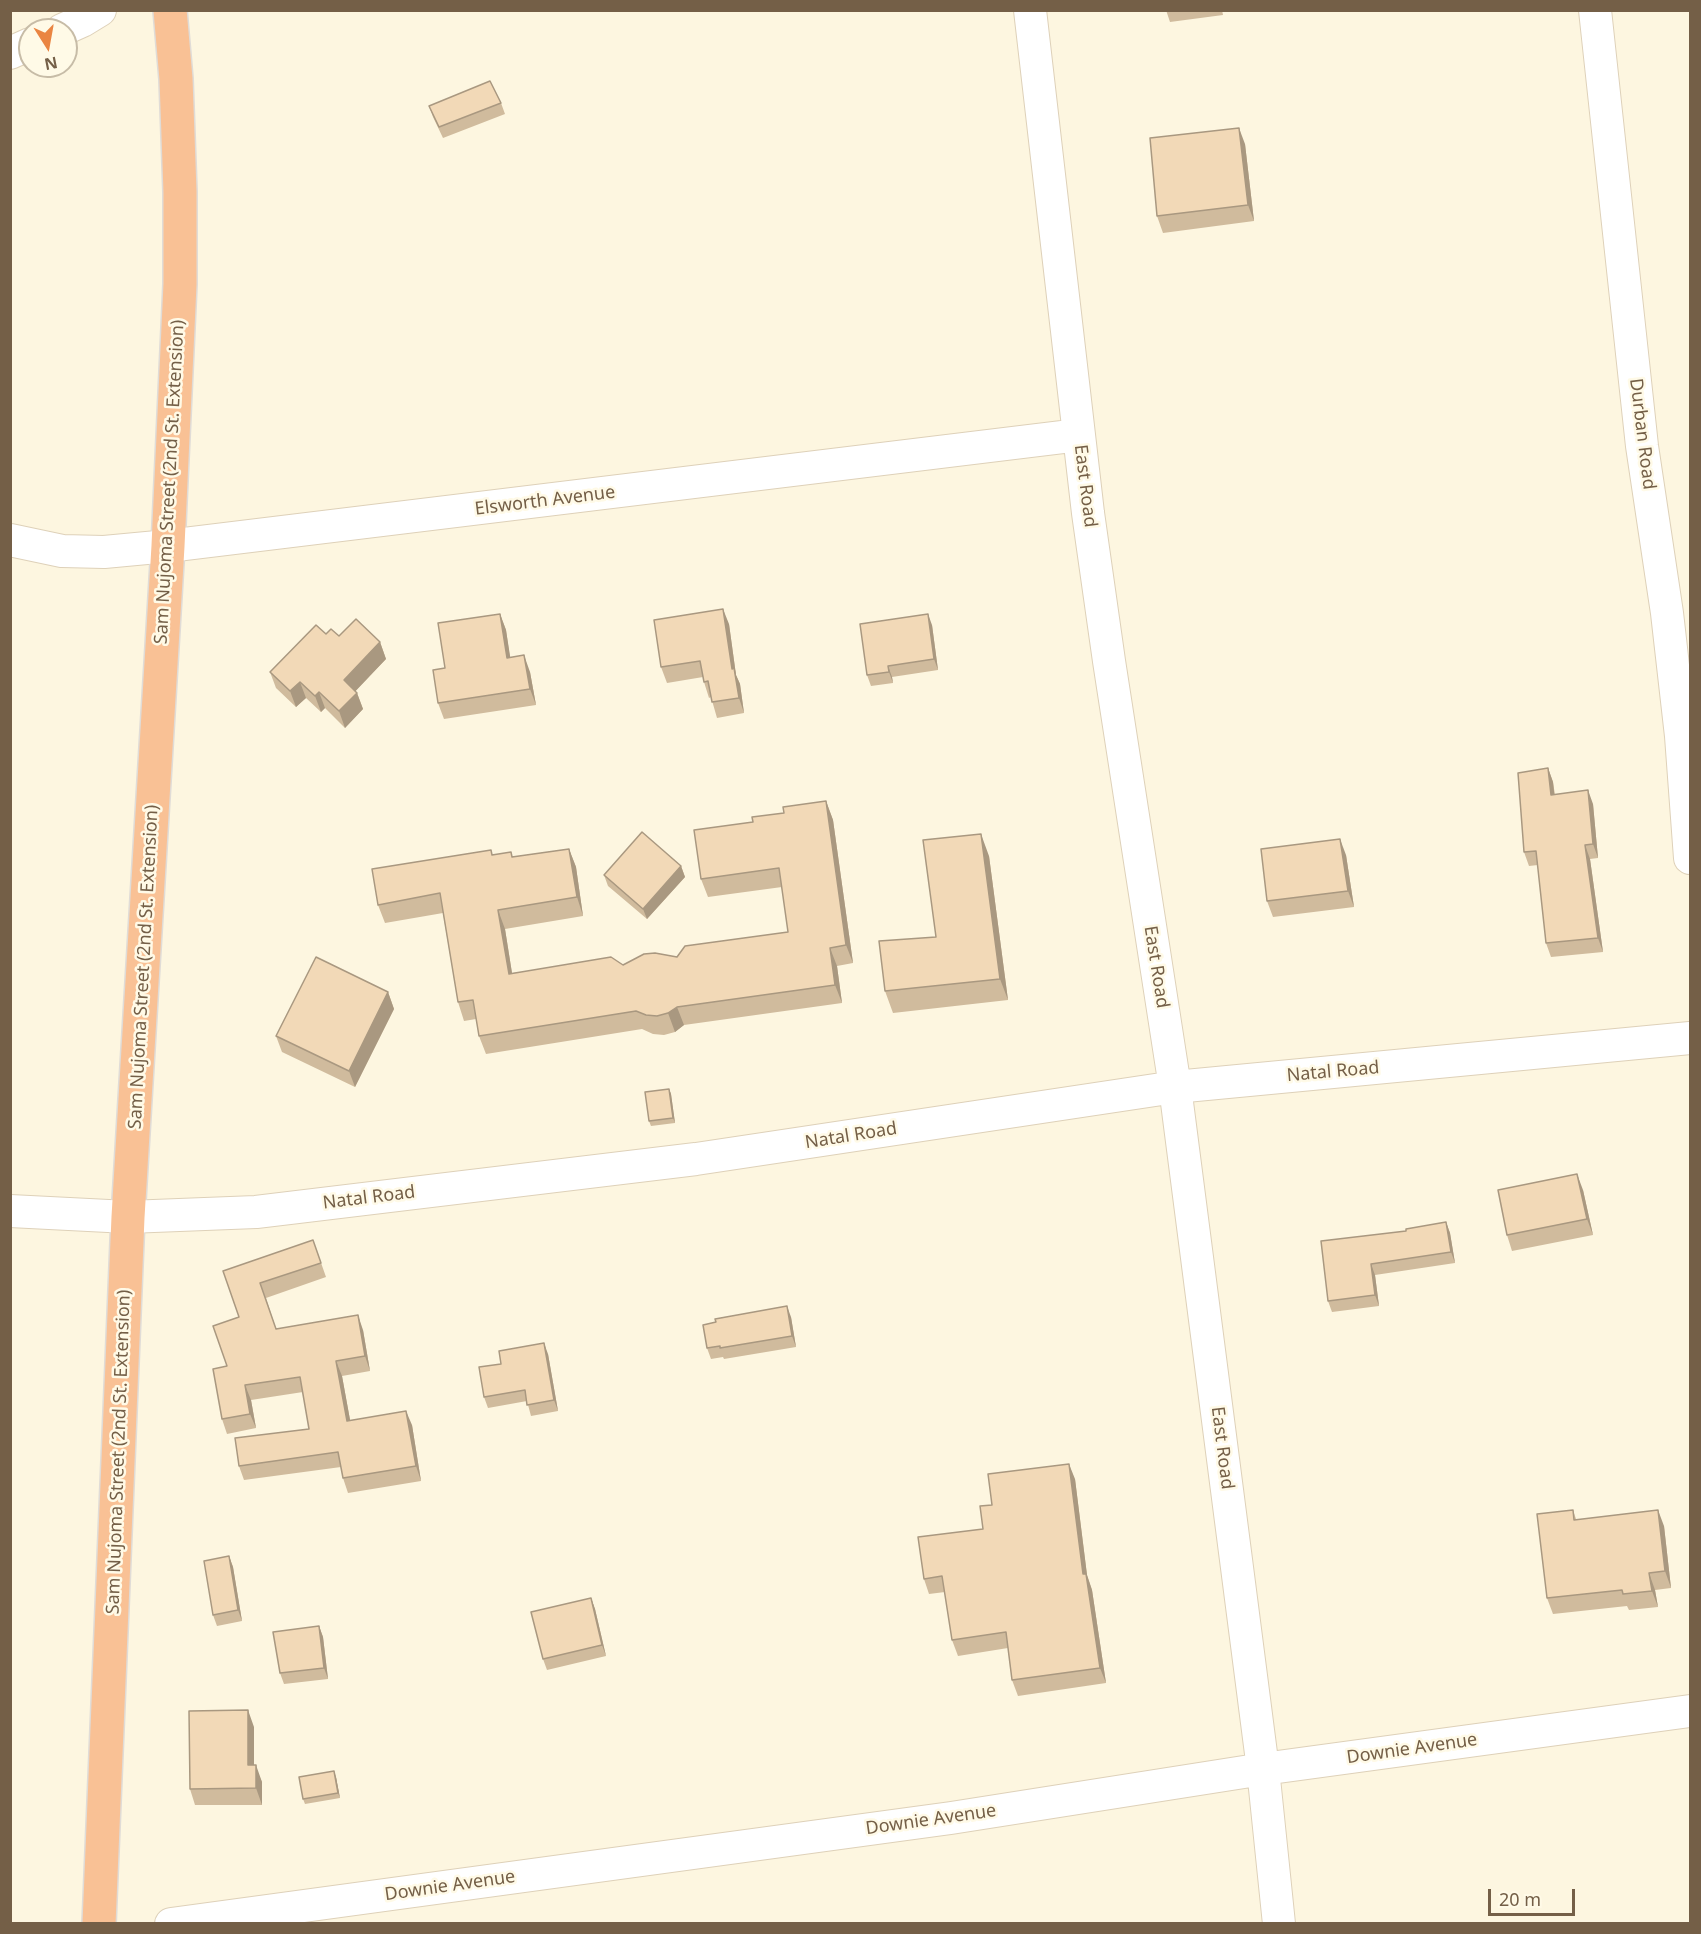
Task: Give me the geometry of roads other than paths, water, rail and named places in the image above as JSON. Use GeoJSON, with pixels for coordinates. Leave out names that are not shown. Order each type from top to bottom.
{"type":"FeatureCollection","features":[{"type":"Feature","properties":{"kind":"highway","name":"Sam Nujoma Street (2nd St. Extension)"},"geometry":{"type":"LineString","coordinates":[[99,1923],[128,1217],[168,546],[180,284],[177,90],[170,10]]}},
{"type":"Feature","properties":{"kind":"street"},"geometry":{"type":"LineString","coordinates":[[78,23],[100,10]]}},
{"type":"Feature","properties":{"kind":"street","name":"East Road"},"geometry":{"type":"LineString","coordinates":[[1030,10],[1079,435],[1109,661],[1175,1087],[1263,1769],[1279,1923]]}},
{"type":"Feature","properties":{"kind":"street","name":"Durban Road"},"geometry":{"type":"LineString","coordinates":[[1595,10],[1642,446],[1667,612],[1681,736],[1690,858]]}},
{"type":"Feature","properties":{"kind":"street","name":"Elsworth Avenue"},"geometry":{"type":"LineString","coordinates":[[10,540],[62,551],[104,552],[168,546],[1079,435]]}},
{"type":"Feature","properties":{"kind":"street","name":"Natal Road"},"geometry":{"type":"LineString","coordinates":[[10,1211],[128,1217],[256,1212],[696,1159],[1175,1087],[1690,1038]]}},
{"type":"Feature","properties":{"kind":"street","name":"Downie Avenue"},"geometry":{"type":"LineString","coordinates":[[171,1923],[951,1818],[1263,1769],[1690,1711]]}}]}
